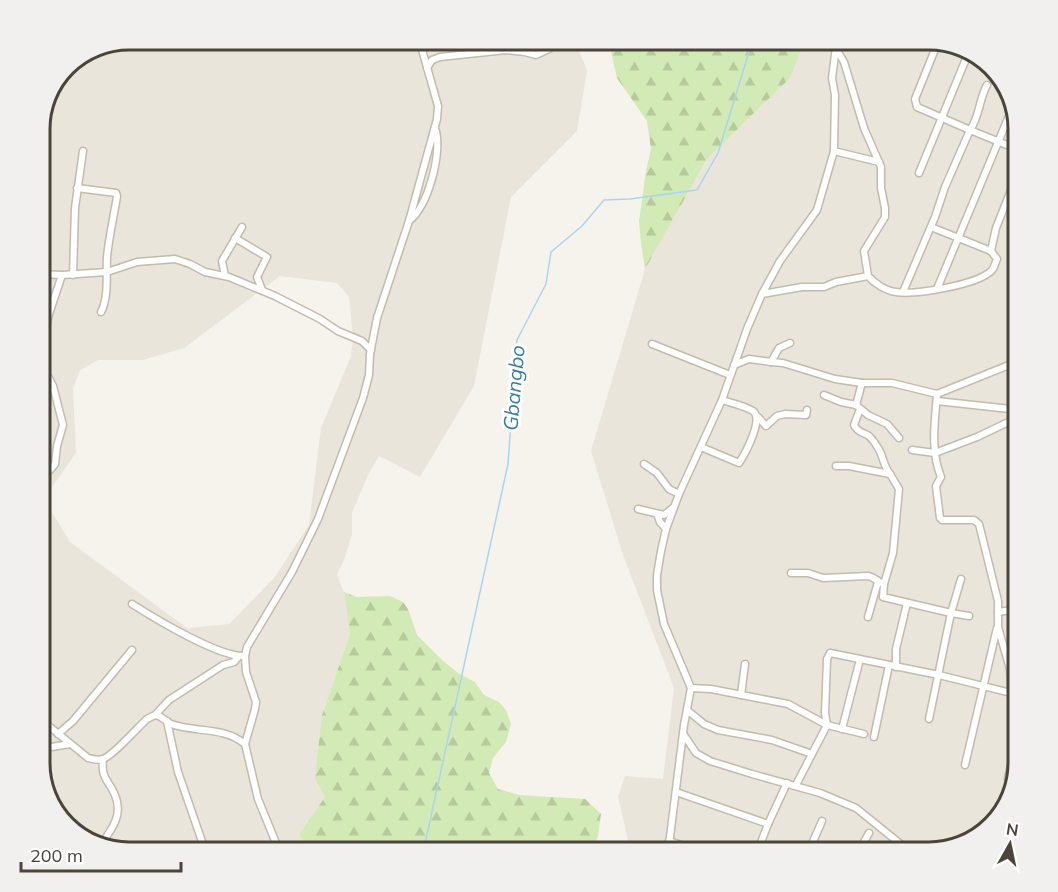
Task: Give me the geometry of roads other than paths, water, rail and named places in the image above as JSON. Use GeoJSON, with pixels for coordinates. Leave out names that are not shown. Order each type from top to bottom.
{"type":"FeatureCollection","features":[{"type":"Feature","properties":{"kind":"street"},"geometry":{"type":"LineString","coordinates":[[105,839],[118,817],[115,795],[101,772],[103,759],[147,719],[155,715],[169,700],[242,656],[292,572],[323,507],[363,398],[369,375],[369,348],[409,221],[413,199],[435,127],[438,106],[422,50]]}},
{"type":"Feature","properties":{"kind":"street"},"geometry":{"type":"LineString","coordinates":[[427,68],[432,60],[448,56],[506,50],[539,54],[549,50]]}},
{"type":"Feature","properties":{"kind":"street"},"geometry":{"type":"LineString","coordinates":[[672,842],[669,841],[691,688],[664,624],[657,590],[657,575],[666,529],[679,494],[722,400],[762,294],[780,261],[817,210],[834,151],[835,94],[832,78],[836,50]]}},
{"type":"Feature","properties":{"kind":"street"},"geometry":{"type":"LineString","coordinates":[[837,50],[844,62],[864,128],[881,172],[885,217],[864,251],[868,276]]}},
{"type":"Feature","properties":{"kind":"street"},"geometry":{"type":"LineString","coordinates":[[935,50],[915,104],[917,107],[1008,145]]}},
{"type":"Feature","properties":{"kind":"street"},"geometry":{"type":"LineString","coordinates":[[919,173],[966,59]]}},
{"type":"Feature","properties":{"kind":"street"},"geometry":{"type":"LineString","coordinates":[[903,292],[931,227],[945,187],[978,115],[987,85]]}},
{"type":"Feature","properties":{"kind":"street"},"geometry":{"type":"LineString","coordinates":[[937,289],[1007,120]]}},
{"type":"Feature","properties":{"kind":"street"},"geometry":{"type":"LineString","coordinates":[[409,221],[423,203],[433,174],[438,152],[435,127]]}},
{"type":"Feature","properties":{"kind":"street"},"geometry":{"type":"LineString","coordinates":[[73,274],[77,188],[82,151]]}},
{"type":"Feature","properties":{"kind":"street"},"geometry":{"type":"LineString","coordinates":[[834,151],[879,162]]}},
{"type":"Feature","properties":{"kind":"street"},"geometry":{"type":"LineString","coordinates":[[77,188],[111,191],[117,196],[109,245],[105,285],[106,301],[101,312]]}},
{"type":"Feature","properties":{"kind":"street"},"geometry":{"type":"LineString","coordinates":[[991,251],[996,228],[1008,198]]}},
{"type":"Feature","properties":{"kind":"street"},"geometry":{"type":"LineString","coordinates":[[225,276],[221,263],[242,227]]}},
{"type":"Feature","properties":{"kind":"street"},"geometry":{"type":"LineString","coordinates":[[762,294],[802,287],[824,287],[836,282],[868,276],[889,290],[903,292],[937,289],[970,281],[990,272],[994,267],[997,259],[991,251],[931,227]]}},
{"type":"Feature","properties":{"kind":"street"},"geometry":{"type":"LineString","coordinates":[[235,238],[267,257],[257,277],[262,291]]}},
{"type":"Feature","properties":{"kind":"street"},"geometry":{"type":"LineString","coordinates":[[50,274],[107,272],[137,262],[169,259],[190,264],[212,275],[225,276],[262,291],[320,319],[369,348]]}},
{"type":"Feature","properties":{"kind":"street"},"geometry":{"type":"LineString","coordinates":[[50,311],[62,275]]}},
{"type":"Feature","properties":{"kind":"street"},"geometry":{"type":"LineString","coordinates":[[742,343],[749,359]]}},
{"type":"Feature","properties":{"kind":"street"},"geometry":{"type":"LineString","coordinates":[[771,362],[779,348],[790,343]]}},
{"type":"Feature","properties":{"kind":"street"},"geometry":{"type":"LineString","coordinates":[[652,344],[730,375]]}},
{"type":"Feature","properties":{"kind":"street"},"geometry":{"type":"LineString","coordinates":[[734,365],[749,359],[783,363],[835,379],[862,384],[892,383],[937,397],[1008,408]]}},
{"type":"Feature","properties":{"kind":"street"},"geometry":{"type":"LineString","coordinates":[[937,397],[1008,366]]}},
{"type":"Feature","properties":{"kind":"street"},"geometry":{"type":"LineString","coordinates":[[50,380],[63,425],[57,446],[56,464],[50,470]]}},
{"type":"Feature","properties":{"kind":"street"},"geometry":{"type":"LineString","coordinates":[[862,384],[854,425],[858,431],[870,437],[884,459],[885,468],[899,489],[893,553],[868,617]]}},
{"type":"Feature","properties":{"kind":"street"},"geometry":{"type":"LineString","coordinates":[[824,395],[858,407],[887,424],[899,438]]}},
{"type":"Feature","properties":{"kind":"street"},"geometry":{"type":"LineString","coordinates":[[937,397],[934,424],[935,453],[941,477],[936,486],[940,518],[942,520],[974,520],[979,524],[998,602],[998,627],[965,765]]}},
{"type":"Feature","properties":{"kind":"street"},"geometry":{"type":"LineString","coordinates":[[722,400],[754,412],[766,426],[777,416],[806,415],[807,410]]}},
{"type":"Feature","properties":{"kind":"street"},"geometry":{"type":"LineString","coordinates":[[701,447],[739,463],[758,422],[758,416]]}},
{"type":"Feature","properties":{"kind":"street"},"geometry":{"type":"LineString","coordinates":[[912,450],[935,453],[1008,422]]}},
{"type":"Feature","properties":{"kind":"street"},"geometry":{"type":"LineString","coordinates":[[644,464],[657,473],[669,489],[679,494]]}},
{"type":"Feature","properties":{"kind":"street"},"geometry":{"type":"LineString","coordinates":[[836,466],[849,466],[890,474]]}},
{"type":"Feature","properties":{"kind":"street"},"geometry":{"type":"LineString","coordinates":[[638,509],[664,515],[674,507]]}},
{"type":"Feature","properties":{"kind":"street"},"geometry":{"type":"LineString","coordinates":[[657,514],[666,529]]}},
{"type":"Feature","properties":{"kind":"street"},"geometry":{"type":"LineString","coordinates":[[791,573],[808,573],[823,578],[873,577],[881,583],[883,597],[969,616]]}},
{"type":"Feature","properties":{"kind":"street"},"geometry":{"type":"LineString","coordinates":[[929,719],[951,613],[961,579]]}},
{"type":"Feature","properties":{"kind":"street"},"geometry":{"type":"LineString","coordinates":[[874,736],[907,603]]}},
{"type":"Feature","properties":{"kind":"street"},"geometry":{"type":"LineString","coordinates":[[132,604],[173,629],[242,656]]}},
{"type":"Feature","properties":{"kind":"street"},"geometry":{"type":"LineString","coordinates":[[998,612],[1008,611]]}},
{"type":"Feature","properties":{"kind":"street"},"geometry":{"type":"LineString","coordinates":[[998,627],[1008,662]]}},
{"type":"Feature","properties":{"kind":"street"},"geometry":{"type":"LineString","coordinates":[[58,734],[73,721],[132,650]]}},
{"type":"Feature","properties":{"kind":"street"},"geometry":{"type":"LineString","coordinates":[[796,785],[827,725],[825,713],[828,655],[830,653],[939,675],[1008,692]]}},
{"type":"Feature","properties":{"kind":"street"},"geometry":{"type":"LineString","coordinates":[[242,656],[256,702],[245,744],[258,798],[276,842]]}},
{"type":"Feature","properties":{"kind":"street"},"geometry":{"type":"LineString","coordinates":[[842,729],[860,659]]}},
{"type":"Feature","properties":{"kind":"street"},"geometry":{"type":"LineString","coordinates":[[741,695],[745,664]]}},
{"type":"Feature","properties":{"kind":"street"},"geometry":{"type":"LineString","coordinates":[[691,688],[711,689],[788,704],[827,725],[864,734]]}},
{"type":"Feature","properties":{"kind":"street"},"geometry":{"type":"LineString","coordinates":[[687,710],[704,724],[718,730],[772,740],[812,754]]}},
{"type":"Feature","properties":{"kind":"street"},"geometry":{"type":"LineString","coordinates":[[155,715],[180,726],[224,733],[236,737],[245,744]]}},
{"type":"Feature","properties":{"kind":"street"},"geometry":{"type":"LineString","coordinates":[[167,722],[178,772],[202,842]]}},
{"type":"Feature","properties":{"kind":"street"},"geometry":{"type":"LineString","coordinates":[[50,727],[88,758],[103,759]]}},
{"type":"Feature","properties":{"kind":"street"},"geometry":{"type":"LineString","coordinates":[[684,734],[696,753],[752,774],[820,793],[856,808],[898,842]]}},
{"type":"Feature","properties":{"kind":"street"},"geometry":{"type":"LineString","coordinates":[[50,747],[70,744]]}},
{"type":"Feature","properties":{"kind":"street"},"geometry":{"type":"LineString","coordinates":[[761,842],[787,783]]}},
{"type":"Feature","properties":{"kind":"street"},"geometry":{"type":"LineString","coordinates":[[676,792],[768,824]]}},
{"type":"Feature","properties":{"kind":"street"},"geometry":{"type":"LineString","coordinates":[[813,842],[822,821]]}},
{"type":"Feature","properties":{"kind":"street"},"geometry":{"type":"LineString","coordinates":[[864,842],[869,833]]}},
{"type":"Feature","properties":{"kind":"waterway","name":"Gbangbo"},"geometry":{"type":"LineString","coordinates":[[425,842],[508,464],[517,340],[546,284],[551,252],[582,226],[604,200],[697,190],[718,153],[750,50]]}}]}
